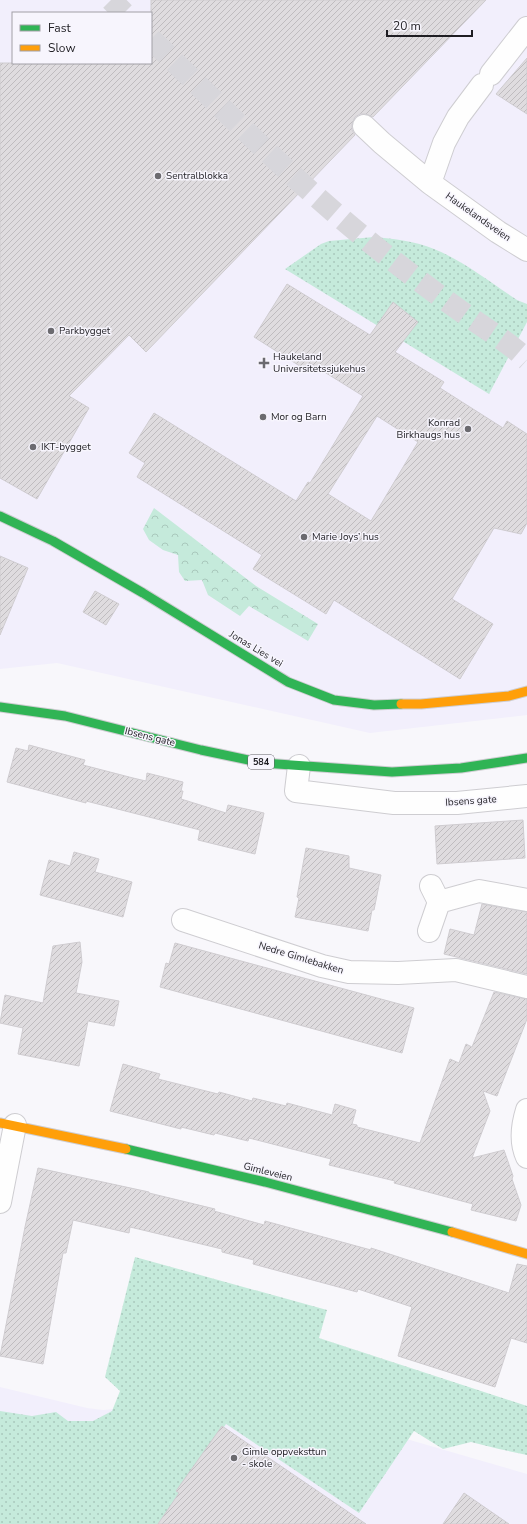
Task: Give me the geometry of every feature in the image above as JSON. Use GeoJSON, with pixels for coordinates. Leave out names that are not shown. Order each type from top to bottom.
{"type":"FeatureCollection","features":[{"type":"Feature","properties":{"kind":"street"},"geometry":{"type":"LineString","coordinates":[[430,183],[444,143],[458,117],[527,28]]}},
{"type":"Feature","properties":{"kind":"street","name":"Haukelandsveien"},"geometry":{"type":"LineString","coordinates":[[364,126],[430,183],[498,232],[527,250]]}},
{"type":"Feature","properties":{"kind":"street","name":"Jonas Lies vei"},"geometry":{"type":"LineString","coordinates":[[0,516],[53,541],[143,593],[288,682],[334,700],[374,705],[422,704],[509,696],[527,691]]}},
{"type":"Feature","properties":{"kind":"street","name":"Ibsens gate"},"geometry":{"type":"LineString","coordinates":[[0,707],[65,716],[201,750],[263,763],[361,771],[414,771],[461,768],[527,758]]}},
{"type":"Feature","properties":{"kind":"street","name":"Ibsens gate"},"geometry":{"type":"LineString","coordinates":[[299,766],[296,791],[394,803],[457,803],[527,796]]}},
{"type":"Feature","properties":{"kind":"street"},"geometry":{"type":"LineString","coordinates":[[429,931],[435,894],[479,891],[527,900]]}},
{"type":"Feature","properties":{"kind":"street","name":"Nedre Gimlebakken"},"geometry":{"type":"LineString","coordinates":[[183,920],[322,966],[349,972],[398,973],[443,963],[476,974],[527,986]]}},
{"type":"Feature","properties":{"kind":"street"},"geometry":{"type":"LineString","coordinates":[[527,1110],[522,1137],[524,1151],[527,1157]]}},
{"type":"Feature","properties":{"kind":"street"},"geometry":{"type":"LineString","coordinates":[[0,1202],[8,1124]]}},
{"type":"Feature","properties":{"kind":"street","name":"Gimleveien"},"geometry":{"type":"LineString","coordinates":[[8,1124],[181,1161],[393,1215],[527,1254]]}},
{"type":"Feature","properties":{"kind":"shaded area","name":"Haukeland Universitetssjukehus"},"geometry":{"type":"Polygon","coordinates":[[[0,0],[527,0],[527,715],[370,733],[57,663],[0,669],[0,0]]]}},
{"type":"Feature","properties":{"kind":"shaded area"},"geometry":{"type":"Polygon","coordinates":[[[0,1387],[87,1408],[103,1410],[114,1409],[334,1418],[527,1474],[527,1524],[0,1524],[0,1387]]]}},
{"type":"Feature","properties":{"kind":"green space"},"geometry":{"type":"Polygon","coordinates":[[[374,237],[412,242],[434,249],[456,260],[517,300],[527,304],[527,322],[489,394],[285,269],[321,244],[329,241],[374,237]]]}},
{"type":"Feature","properties":{"kind":"green space"},"geometry":{"type":"Polygon","coordinates":[[[154,508],[256,586],[318,624],[308,641],[249,606],[240,616],[208,595],[202,580],[185,581],[179,572],[178,555],[163,550],[149,540],[143,529],[154,508]]]}},
{"type":"Feature","properties":{"kind":"green space"},"geometry":{"type":"Polygon","coordinates":[[[135,1257],[327,1310],[319,1338],[527,1406],[527,1455],[471,1442],[443,1449],[414,1431],[359,1513],[226,1424],[159,1524],[0,1524],[0,1411],[32,1416],[56,1412],[68,1421],[93,1421],[112,1411],[120,1391],[105,1377],[135,1257]]]}},
{"type":"Feature","properties":{"kind":"building","name":"Sentralblokka"},"geometry":{"type":"Polygon","coordinates":[[[151,0],[486,0],[373,117],[366,114],[360,114],[355,117],[352,124],[352,130],[355,135],[146,352],[129,335],[69,396],[89,408],[37,499],[0,478],[0,63],[152,64],[151,0]]]}},
{"type":"Feature","properties":{"kind":"building"},"geometry":{"type":"Polygon","coordinates":[[[527,58],[527,114],[496,94],[527,58]]]}},
{"type":"Feature","properties":{"kind":"building"},"geometry":{"type":"Polygon","coordinates":[[[287,284],[370,335],[393,302],[418,322],[395,352],[444,382],[440,388],[503,428],[507,421],[527,434],[527,523],[521,534],[494,528],[452,599],[493,624],[460,679],[334,600],[326,614],[253,569],[262,555],[137,477],[145,463],[129,453],[154,413],[296,501],[308,482],[310,483],[363,396],[310,363],[306,370],[254,337],[287,284]],[[377,416],[328,494],[371,521],[418,442],[377,416]]]}},
{"type":"Feature","properties":{"kind":"building"},"geometry":{"type":"Polygon","coordinates":[[[0,556],[28,568],[0,635],[0,556]]]}},
{"type":"Feature","properties":{"kind":"building"},"geometry":{"type":"Polygon","coordinates":[[[95,591],[119,604],[106,625],[83,612],[95,591]]]}},
{"type":"Feature","properties":{"kind":"building"},"geometry":{"type":"Polygon","coordinates":[[[29,745],[85,760],[83,765],[133,778],[146,781],[147,773],[183,782],[181,799],[226,813],[228,805],[264,813],[255,854],[198,840],[200,830],[86,801],[86,803],[7,782],[16,748],[28,751],[29,745]]]}},
{"type":"Feature","properties":{"kind":"building"},"geometry":{"type":"Polygon","coordinates":[[[523,820],[525,858],[437,864],[435,826],[523,820]]]}},
{"type":"Feature","properties":{"kind":"building"},"geometry":{"type":"Polygon","coordinates":[[[306,848],[349,856],[349,868],[381,875],[368,931],[295,917],[306,848]]]}},
{"type":"Feature","properties":{"kind":"building"},"geometry":{"type":"Polygon","coordinates":[[[74,852],[99,859],[95,872],[132,882],[123,917],[40,895],[49,860],[70,866],[74,852]]]}},
{"type":"Feature","properties":{"kind":"building"},"geometry":{"type":"Polygon","coordinates":[[[482,904],[527,912],[527,974],[444,954],[450,929],[474,935],[482,904]]]}},
{"type":"Feature","properties":{"kind":"building"},"geometry":{"type":"Polygon","coordinates":[[[80,942],[82,962],[76,993],[119,1001],[114,1026],[88,1021],[79,1066],[18,1054],[23,1028],[0,1023],[5,995],[43,1003],[53,946],[80,942]]]}},
{"type":"Feature","properties":{"kind":"building"},"geometry":{"type":"Polygon","coordinates":[[[175,943],[414,1008],[402,1053],[160,987],[166,963],[169,964],[175,943]]]}},
{"type":"Feature","properties":{"kind":"building"},"geometry":{"type":"Polygon","coordinates":[[[494,992],[527,999],[527,1019],[497,1096],[483,1091],[490,1111],[472,1158],[504,1150],[521,1205],[516,1221],[471,1210],[473,1204],[394,1183],[395,1181],[329,1165],[331,1159],[249,1138],[248,1141],[215,1133],[214,1135],[181,1127],[181,1129],[110,1111],[123,1064],[160,1074],[158,1079],[218,1094],[219,1092],[252,1101],[253,1098],[286,1106],[287,1103],[332,1115],[335,1104],[356,1110],[352,1124],[357,1125],[357,1127],[420,1143],[450,1059],[459,1063],[466,1044],[472,1047],[494,992]]]}},
{"type":"Feature","properties":{"kind":"building"},"geometry":{"type":"Polygon","coordinates":[[[38,1168],[149,1192],[215,1209],[214,1211],[264,1225],[265,1221],[371,1250],[371,1248],[509,1293],[517,1264],[527,1266],[527,1343],[511,1338],[495,1387],[398,1356],[412,1307],[358,1289],[357,1292],[253,1264],[254,1260],[222,1252],[222,1249],[130,1227],[129,1233],[73,1220],[66,1253],[63,1253],[43,1364],[0,1356],[38,1168]]]}},
{"type":"Feature","properties":{"kind":"building","name":"Gimle oppveksttun - skole"},"geometry":{"type":"Polygon","coordinates":[[[222,1426],[366,1524],[158,1524],[179,1493],[176,1491],[222,1426]]]}},
{"type":"Feature","properties":{"kind":"building"},"geometry":{"type":"Polygon","coordinates":[[[464,1493],[509,1524],[443,1524],[464,1493]]]}},
{"type":"Feature","properties":{"kind":"tunnel"},"geometry":{"type":"LineString","coordinates":[[111,0],[123,12]]}},
{"type":"Feature","properties":{"kind":"tunnel"},"geometry":{"type":"LineString","coordinates":[[152,40],[235,121],[322,202],[414,277],[506,343],[527,360]]}},
{"type":"Feature","properties":{"kind":"traffic: fast"},"geometry":{"type":"LineString","coordinates":[[0,516],[53,541],[143,593],[288,682],[334,700],[374,705],[401,704]]}},
{"type":"Feature","properties":{"kind":"traffic: fast"},"geometry":{"type":"LineString","coordinates":[[0,707],[65,716],[201,750],[263,763],[392,772],[461,768],[527,758]]}},
{"type":"Feature","properties":{"kind":"traffic: fast"},"geometry":{"type":"LineString","coordinates":[[126,1149],[265,1182],[452,1232]]}},
{"type":"Feature","properties":{"kind":"traffic: slow"},"geometry":{"type":"LineString","coordinates":[[401,704],[421,704],[509,696],[527,691]]}},
{"type":"Feature","properties":{"kind":"traffic: slow"},"geometry":{"type":"LineString","coordinates":[[0,1123],[126,1149]]}},
{"type":"Feature","properties":{"kind":"traffic: slow"},"geometry":{"type":"LineString","coordinates":[[452,1232],[527,1254]]}},
{"type":"Feature","properties":{"kind":"place","name":"Sentralblokka"},"geometry":{"type":"Point","coordinates":[158,176]}},
{"type":"Feature","properties":{"kind":"place","name":"Parkbygget"},"geometry":{"type":"Point","coordinates":[51,331]}},
{"type":"Feature","properties":{"kind":"place","name":"Haukeland Universitetssjukehus"},"geometry":{"type":"Point","coordinates":[264,363]}},
{"type":"Feature","properties":{"kind":"place","name":"Mor og Barn"},"geometry":{"type":"Point","coordinates":[263,417]}},
{"type":"Feature","properties":{"kind":"place","name":"Konrad Birkhaugs hus"},"geometry":{"type":"Point","coordinates":[468,429]}},
{"type":"Feature","properties":{"kind":"place","name":"IKT-bygget"},"geometry":{"type":"Point","coordinates":[33,447]}},
{"type":"Feature","properties":{"kind":"place","name":"Marie Joys’ hus"},"geometry":{"type":"Point","coordinates":[304,537]}},
{"type":"Feature","properties":{"kind":"place","name":"Gimle oppveksttun - skole"},"geometry":{"type":"Point","coordinates":[234,1458]}}]}
